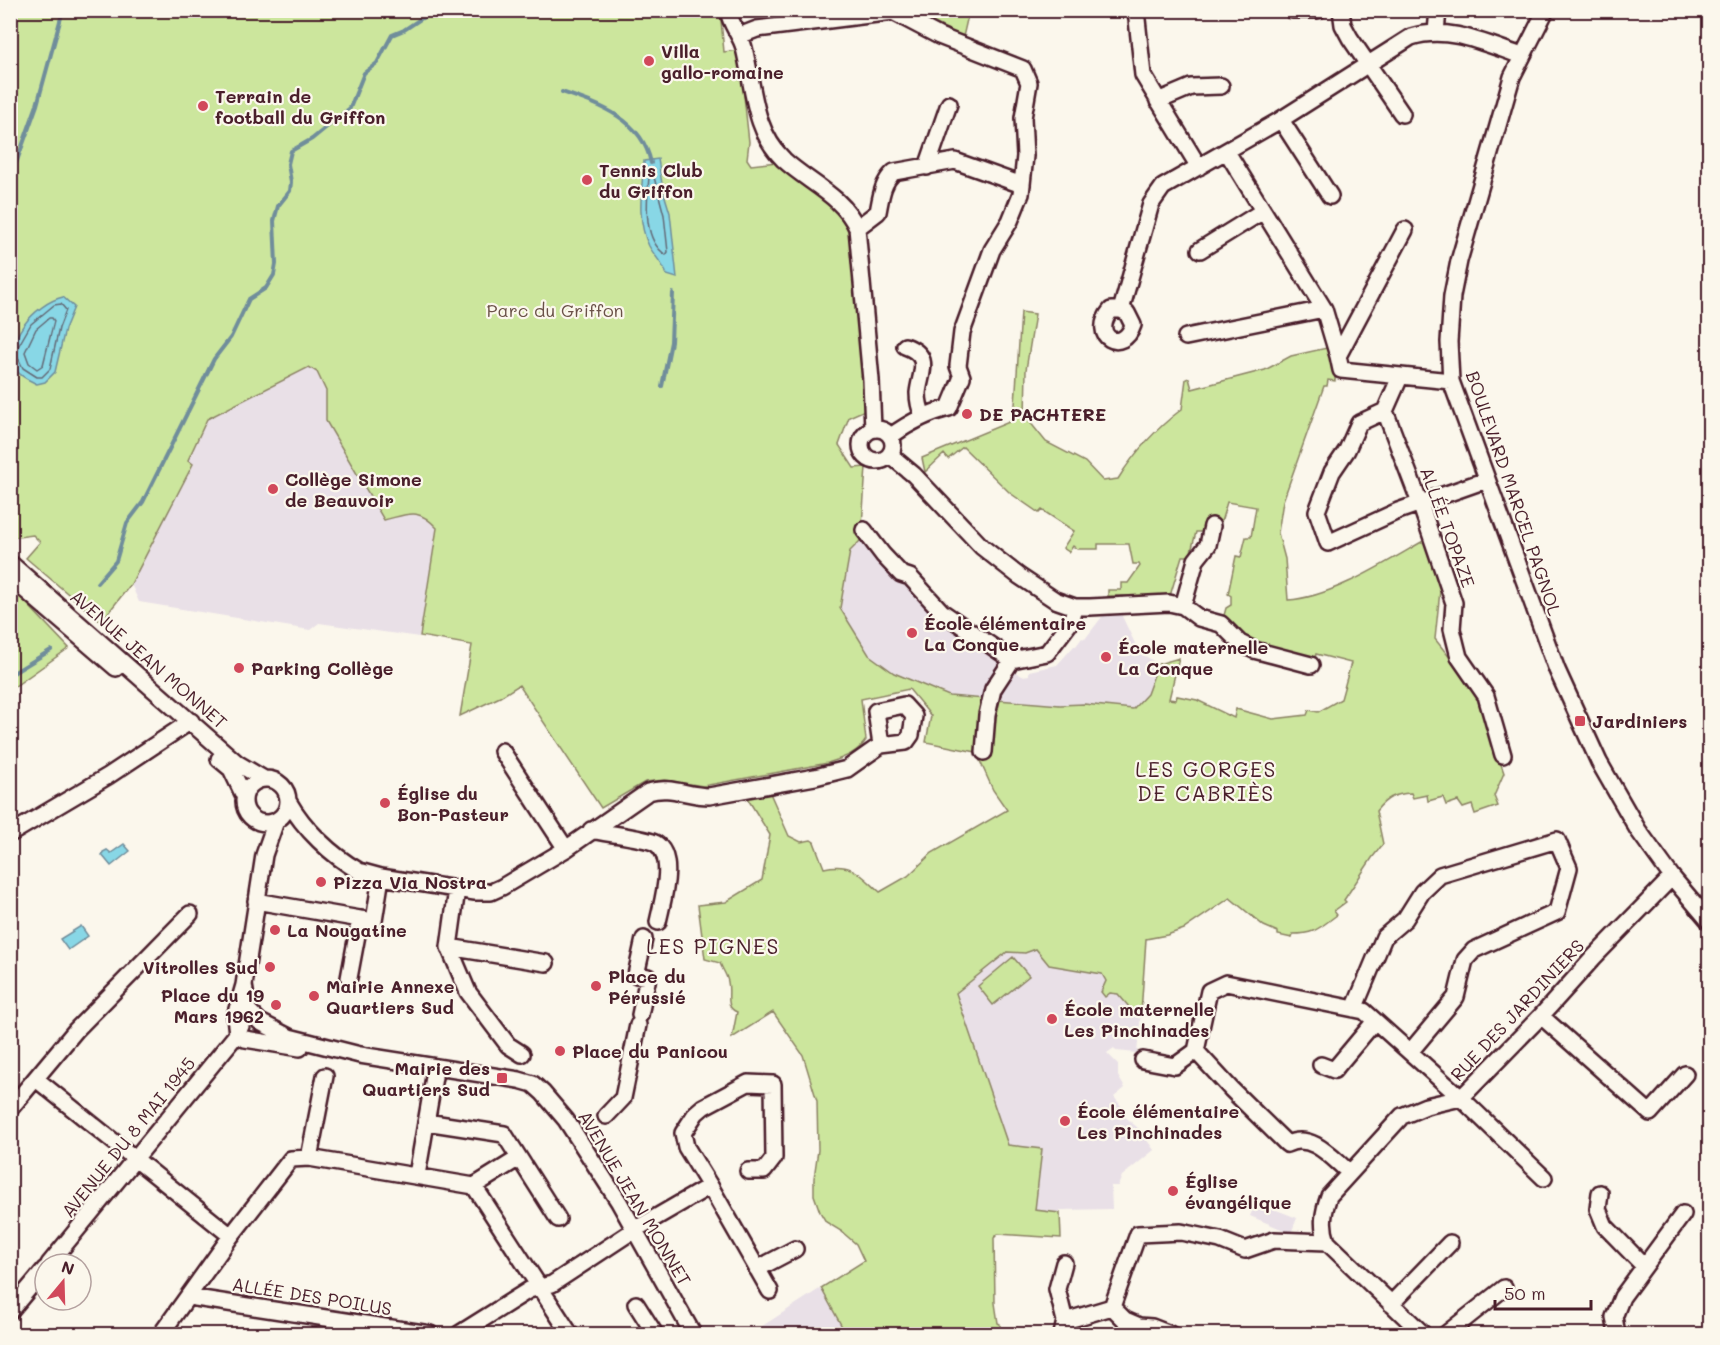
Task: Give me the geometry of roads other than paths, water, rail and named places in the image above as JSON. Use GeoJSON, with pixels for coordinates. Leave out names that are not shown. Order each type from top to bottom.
{"type":"FeatureCollection","features":[{"type":"Feature","properties":{"kind":"street"},"geometry":{"type":"LineString","coordinates":[[728,10],[744,48],[760,124],[774,148],[785,160],[841,203],[851,214],[858,228],[873,429]]}},
{"type":"Feature","properties":{"kind":"street"},"geometry":{"type":"LineString","coordinates":[[1136,10],[1143,75],[1199,167]]}},
{"type":"Feature","properties":{"kind":"street"},"geometry":{"type":"LineString","coordinates":[[1292,10],[1318,10]]}},
{"type":"Feature","properties":{"kind":"street"},"geometry":{"type":"LineString","coordinates":[[1341,10],[1343,25],[1402,114]]}},
{"type":"Feature","properties":{"kind":"street"},"geometry":{"type":"LineString","coordinates":[[1436,32],[1438,10]]}},
{"type":"Feature","properties":{"kind":"street","name":"BOULEVARD MARCEL PAGNOL"},"geometry":{"type":"LineString","coordinates":[[1546,10],[1522,56],[1502,108],[1452,296],[1449,342],[1451,381],[1557,670],[1599,762],[1638,830],[1672,878],[1710,922]]}},
{"type":"Feature","properties":{"kind":"street"},"geometry":{"type":"LineString","coordinates":[[739,36],[757,29],[893,12],[939,36],[1023,69],[1029,83],[1023,118],[1025,156],[1022,186],[1010,221],[992,250],[962,332],[958,366],[962,377],[956,395],[949,408],[923,416],[891,436]]}},
{"type":"Feature","properties":{"kind":"street"},"geometry":{"type":"LineString","coordinates":[[1121,310],[1151,204],[1163,187],[1281,120],[1411,37],[1427,32],[1446,32],[1522,56]]}},
{"type":"Feature","properties":{"kind":"street"},"geometry":{"type":"LineString","coordinates":[[1158,100],[1191,87],[1221,86]]}},
{"type":"Feature","properties":{"kind":"street"},"geometry":{"type":"LineString","coordinates":[[927,167],[949,104]]}},
{"type":"Feature","properties":{"kind":"street"},"geometry":{"type":"LineString","coordinates":[[1281,120],[1329,196]]}},
{"type":"Feature","properties":{"kind":"street"},"geometry":{"type":"LineString","coordinates":[[1227,152],[1324,309],[1340,363]]}},
{"type":"Feature","properties":{"kind":"street"},"geometry":{"type":"LineString","coordinates":[[858,228],[878,212],[883,187],[887,178],[894,172],[955,161],[1022,186]]}},
{"type":"Feature","properties":{"kind":"street"},"geometry":{"type":"LineString","coordinates":[[1200,250],[1263,211]]}},
{"type":"Feature","properties":{"kind":"street"},"geometry":{"type":"LineString","coordinates":[[1340,363],[1405,230]]}},
{"type":"Feature","properties":{"kind":"street"},"geometry":{"type":"LineString","coordinates":[[1186,337],[1324,309]]}},
{"type":"Feature","properties":{"kind":"street"},"geometry":{"type":"LineString","coordinates":[[905,346],[920,354],[924,372],[918,392],[923,416]]}},
{"type":"Feature","properties":{"kind":"street"},"geometry":{"type":"LineString","coordinates":[[1340,363],[1400,376],[1451,381]]}},
{"type":"Feature","properties":{"kind":"street"},"geometry":{"type":"LineString","coordinates":[[1400,376],[1385,411],[1359,423],[1347,450],[1332,472],[1317,511],[1328,543],[1420,503],[1486,480]]}},
{"type":"Feature","properties":{"kind":"street","name":"ALLÉE TOPAZE"},"geometry":{"type":"LineString","coordinates":[[1385,411],[1420,503],[1454,603],[1452,629],[1460,657],[1486,696],[1503,755]]}},
{"type":"Feature","properties":{"kind":"street"},"geometry":{"type":"LineString","coordinates":[[873,429],[886,431],[891,436],[890,455],[879,461],[872,460],[862,451],[862,437],[867,432],[873,429]]}},
{"type":"Feature","properties":{"kind":"street"},"geometry":{"type":"LineString","coordinates":[[890,455],[914,475],[982,547],[1055,600],[1075,607],[1169,603],[1183,606],[1199,618],[1221,624],[1240,643],[1254,650],[1311,665]]}},
{"type":"Feature","properties":{"kind":"street"},"geometry":{"type":"LineString","coordinates":[[1183,606],[1196,560],[1208,545],[1212,526]]}},
{"type":"Feature","properties":{"kind":"street"},"geometry":{"type":"LineString","coordinates":[[864,530],[883,555],[902,574],[910,577],[942,612],[1012,660]]}},
{"type":"Feature","properties":{"kind":"street","name":"AVENUE JEAN MONNET"},"geometry":{"type":"LineString","coordinates":[[10,563],[72,624],[187,724],[237,763],[264,779]]}},
{"type":"Feature","properties":{"kind":"street","name":"AVENUE JEAN MONNET"},"geometry":{"type":"LineString","coordinates":[[10,577],[72,624]]}},
{"type":"Feature","properties":{"kind":"street"},"geometry":{"type":"LineString","coordinates":[[984,752],[987,715],[993,689],[1012,660],[1047,653],[1072,620],[1075,607]]}},
{"type":"Feature","properties":{"kind":"street"},"geometry":{"type":"LineString","coordinates":[[10,834],[108,776],[187,724]]}},
{"type":"Feature","properties":{"kind":"street","name":"AVENUE JEAN MONNET"},"geometry":{"type":"LineString","coordinates":[[187,724],[231,769],[244,796]]}},
{"type":"Feature","properties":{"kind":"street"},"geometry":{"type":"LineString","coordinates":[[299,820],[278,820],[269,823],[256,821],[245,811],[244,796],[251,784],[264,779],[278,783],[283,787],[299,820],[346,864],[359,872],[457,889],[491,892],[566,849],[648,792],[669,788],[699,796],[709,796],[815,777],[847,768],[881,745]]}},
{"type":"Feature","properties":{"kind":"street"},"geometry":{"type":"LineString","coordinates":[[502,751],[566,849]]}},
{"type":"Feature","properties":{"kind":"street"},"geometry":{"type":"LineString","coordinates":[[288,801],[264,855],[244,985],[235,1016],[237,1034],[289,1037]]}},
{"type":"Feature","properties":{"kind":"street"},"geometry":{"type":"LineString","coordinates":[[256,821],[264,855]]}},
{"type":"Feature","properties":{"kind":"street"},"geometry":{"type":"LineString","coordinates":[[591,830],[655,843],[665,854],[667,868],[658,922]]}},
{"type":"Feature","properties":{"kind":"street"},"geometry":{"type":"LineString","coordinates":[[1354,1009],[1384,937],[1405,919],[1422,892],[1440,875],[1557,840],[1569,868],[1557,912],[1474,950],[1466,960],[1456,997],[1410,1052]]}},
{"type":"Feature","properties":{"kind":"street"},"geometry":{"type":"LineString","coordinates":[[256,901],[374,921],[381,877]]}},
{"type":"Feature","properties":{"kind":"street","name":"RUE DES JARDINIERS"},"geometry":{"type":"LineString","coordinates":[[1324,1235],[1323,1213],[1329,1196],[1402,1116],[1426,1106],[1461,1098],[1672,878]]}},
{"type":"Feature","properties":{"kind":"street"},"geometry":{"type":"LineString","coordinates":[[457,889],[449,947],[468,992],[508,1045],[522,1054]]}},
{"type":"Feature","properties":{"kind":"street"},"geometry":{"type":"LineString","coordinates":[[10,1109],[76,1030],[190,914]]}},
{"type":"Feature","properties":{"kind":"street"},"geometry":{"type":"LineString","coordinates":[[349,978],[360,919]]}},
{"type":"Feature","properties":{"kind":"street"},"geometry":{"type":"LineString","coordinates":[[606,1116],[623,1098],[648,977],[636,975],[644,939]]}},
{"type":"Feature","properties":{"kind":"street"},"geometry":{"type":"LineString","coordinates":[[449,947],[546,963]]}},
{"type":"Feature","properties":{"kind":"street"},"geometry":{"type":"LineString","coordinates":[[1143,1060],[1175,1066],[1196,1051],[1209,991],[1226,983],[1364,1011],[1461,1098],[1544,1178]]}},
{"type":"Feature","properties":{"kind":"street"},"geometry":{"type":"LineString","coordinates":[[244,985],[248,1010]]}},
{"type":"Feature","properties":{"kind":"street","name":"AVENUE JEAN MONNET"},"geometry":{"type":"LineString","coordinates":[[248,1010],[260,1022],[289,1037],[360,1055],[533,1084],[549,1098],[566,1120],[619,1202],[693,1335]]}},
{"type":"Feature","properties":{"kind":"street","name":"AVENUE DU 8 MAI 1945"},"geometry":{"type":"LineString","coordinates":[[59,1252],[237,1034],[248,1010]]}},
{"type":"Feature","properties":{"kind":"street"},"geometry":{"type":"LineString","coordinates":[[1541,1016],[1650,1113],[1685,1074]]}},
{"type":"Feature","properties":{"kind":"street"},"geometry":{"type":"LineString","coordinates":[[1321,1065],[1334,1070],[1375,1021]]}},
{"type":"Feature","properties":{"kind":"street","name":"AVENUE JEAN MONNET"},"geometry":{"type":"LineString","coordinates":[[237,1034],[245,1039],[343,1056],[360,1055]]}},
{"type":"Feature","properties":{"kind":"street"},"geometry":{"type":"LineString","coordinates":[[1196,1051],[1287,1144],[1296,1140],[1315,1143],[1350,1173]]}},
{"type":"Feature","properties":{"kind":"street"},"geometry":{"type":"LineString","coordinates":[[309,1158],[325,1076]]}},
{"type":"Feature","properties":{"kind":"street"},"geometry":{"type":"LineString","coordinates":[[417,1175],[434,1077]]}},
{"type":"Feature","properties":{"kind":"street"},"geometry":{"type":"LineString","coordinates":[[36,1079],[231,1236]]}},
{"type":"Feature","properties":{"kind":"street"},"geometry":{"type":"LineString","coordinates":[[747,1171],[764,1171],[774,1158],[773,1084],[748,1083],[703,1107],[688,1123],[683,1133],[686,1147],[770,1291]]}},
{"type":"Feature","properties":{"kind":"street"},"geometry":{"type":"LineString","coordinates":[[426,1122],[504,1134],[558,1219]]}},
{"type":"Feature","properties":{"kind":"street"},"geometry":{"type":"LineString","coordinates":[[160,1335],[231,1236],[291,1159],[309,1158],[474,1186],[519,1158]]}},
{"type":"Feature","properties":{"kind":"street"},"geometry":{"type":"LineString","coordinates":[[474,1186],[570,1335]]}},
{"type":"Feature","properties":{"kind":"street"},"geometry":{"type":"LineString","coordinates":[[459,1335],[529,1290],[552,1284],[634,1230],[710,1186]]}},
{"type":"Feature","properties":{"kind":"street"},"geometry":{"type":"LineString","coordinates":[[1600,1193],[1598,1209],[1605,1226],[1644,1266]]}},
{"type":"Feature","properties":{"kind":"street"},"geometry":{"type":"LineString","coordinates":[[1617,1335],[1614,1317],[1622,1297],[1683,1214]]}},
{"type":"Feature","properties":{"kind":"street"},"geometry":{"type":"LineString","coordinates":[[1064,1263],[1057,1289],[1064,1328],[1112,1307],[1138,1234],[1181,1233],[1220,1240],[1245,1250],[1274,1240],[1324,1235],[1423,1335]]}},
{"type":"Feature","properties":{"kind":"street"},"geometry":{"type":"LineString","coordinates":[[1391,1304],[1450,1243]]}},
{"type":"Feature","properties":{"kind":"street"},"geometry":{"type":"LineString","coordinates":[[757,1269],[795,1249]]}},
{"type":"Feature","properties":{"kind":"street"},"geometry":{"type":"LineString","coordinates":[[10,1311],[33,1283]]}},
{"type":"Feature","properties":{"kind":"street"},"geometry":{"type":"LineString","coordinates":[[1446,1335],[1504,1288]]}},
{"type":"Feature","properties":{"kind":"street","name":"ALLÉE DES POILUS"},"geometry":{"type":"LineString","coordinates":[[189,1297],[430,1335]]}},
{"type":"Feature","properties":{"kind":"street"},"geometry":{"type":"LineString","coordinates":[[636,1304],[655,1335]]}},
{"type":"Feature","properties":{"kind":"street"},"geometry":{"type":"LineString","coordinates":[[1112,1307],[1125,1320],[1139,1326],[1152,1327],[1170,1335]]}},
{"type":"Feature","properties":{"kind":"water"},"geometry":{"type":"Polygon","coordinates":[[[658,159],[663,190],[670,213],[677,278],[667,275],[649,246],[642,226],[644,161],[658,159]]]}},
{"type":"Feature","properties":{"kind":"water"},"geometry":{"type":"Polygon","coordinates":[[[63,297],[74,307],[65,329],[55,372],[45,382],[37,384],[17,371],[13,360],[13,348],[17,336],[32,315],[42,307],[63,297]]]}},
{"type":"Feature","properties":{"kind":"water"},"geometry":{"type":"Polygon","coordinates":[[[124,844],[130,851],[111,866],[102,855],[103,852],[107,850],[111,853],[124,844]]]}},
{"type":"Feature","properties":{"kind":"water"},"geometry":{"type":"Polygon","coordinates":[[[81,926],[88,936],[68,950],[60,939],[81,926]]]}},
{"type":"Feature","properties":{"kind":"waterway"},"geometry":{"type":"LineString","coordinates":[[10,180],[37,105],[63,10]]}},
{"type":"Feature","properties":{"kind":"waterway"},"geometry":{"type":"LineString","coordinates":[[97,583],[116,561],[127,523],[143,502],[214,359],[231,337],[249,299],[266,288],[274,275],[276,264],[274,221],[278,206],[290,191],[288,164],[291,151],[312,139],[350,108],[364,73],[377,63],[392,35],[404,30],[434,10]]}},
{"type":"Feature","properties":{"kind":"waterway"},"geometry":{"type":"LineString","coordinates":[[562,92],[591,102],[629,125],[639,135],[651,163]]}},
{"type":"Feature","properties":{"kind":"waterway"},"geometry":{"type":"LineString","coordinates":[[662,386],[671,342],[673,293]]}},
{"type":"Feature","properties":{"kind":"waterway"},"geometry":{"type":"LineString","coordinates":[[10,675],[51,650]]}},
{"type":"Feature","properties":{"kind":"place","name":"Villa gallo-romaine"},"geometry":{"type":"Point","coordinates":[649,61]}},
{"type":"Feature","properties":{"kind":"place","name":"Terrain de football du Griffon"},"geometry":{"type":"Point","coordinates":[203,106]}},
{"type":"Feature","properties":{"kind":"place","name":"Tennis Club du Griffon"},"geometry":{"type":"Point","coordinates":[587,180]}},
{"type":"Feature","properties":{"kind":"place","name":"DE PACHTERE"},"geometry":{"type":"Point","coordinates":[967,414]}},
{"type":"Feature","properties":{"kind":"place","name":"Collège Simone de Beauvoir"},"geometry":{"type":"Point","coordinates":[273,489]}},
{"type":"Feature","properties":{"kind":"place","name":"École élémentaire La Conque"},"geometry":{"type":"Point","coordinates":[912,633]}},
{"type":"Feature","properties":{"kind":"place","name":"École maternelle La Conque"},"geometry":{"type":"Point","coordinates":[1106,657]}},
{"type":"Feature","properties":{"kind":"place","name":"Parking Collège"},"geometry":{"type":"Point","coordinates":[239,668]}},
{"type":"Feature","properties":{"kind":"place","name":"Jardiniers"},"geometry":{"type":"Point","coordinates":[1580,721]}},
{"type":"Feature","properties":{"kind":"place","name":"Église du Bon-Pasteur"},"geometry":{"type":"Point","coordinates":[385,803]}},
{"type":"Feature","properties":{"kind":"place","name":"Pizza Via Nostra"},"geometry":{"type":"Point","coordinates":[321,882]}},
{"type":"Feature","properties":{"kind":"place","name":"La Nougatine"},"geometry":{"type":"Point","coordinates":[275,930]}},
{"type":"Feature","properties":{"kind":"place","name":"Vitrolles Sud"},"geometry":{"type":"Point","coordinates":[270,967]}},
{"type":"Feature","properties":{"kind":"place","name":"Place du Pérussié"},"geometry":{"type":"Point","coordinates":[596,986]}},
{"type":"Feature","properties":{"kind":"place","name":"Mairie Annexe Quartiers Sud"},"geometry":{"type":"Point","coordinates":[314,996]}},
{"type":"Feature","properties":{"kind":"place","name":"Place du 19 Mars 1962"},"geometry":{"type":"Point","coordinates":[276,1005]}},
{"type":"Feature","properties":{"kind":"place","name":"École maternelle Les Pinchinades"},"geometry":{"type":"Point","coordinates":[1052,1019]}},
{"type":"Feature","properties":{"kind":"place","name":"Place du Panicou"},"geometry":{"type":"Point","coordinates":[560,1051]}},
{"type":"Feature","properties":{"kind":"place","name":"Mairie des Quartiers Sud"},"geometry":{"type":"Point","coordinates":[502,1078]}},
{"type":"Feature","properties":{"kind":"place","name":"École élémentaire Les Pinchinades"},"geometry":{"type":"Point","coordinates":[1065,1121]}},
{"type":"Feature","properties":{"kind":"place","name":"Église évangélique"},"geometry":{"type":"Point","coordinates":[1173,1191]}},
{"type":"Feature","properties":{"kind":"district","name":"LES GORGES DE CABRIÈS"},"geometry":{"type":"Point","coordinates":[1206,780]}},
{"type":"Feature","properties":{"kind":"district","name":"LES PIGNES"},"geometry":{"type":"Point","coordinates":[713,945]}},
{"type":"Feature","properties":{"kind":"park label","name":"Parc du Griffon"},"geometry":{"type":"Point","coordinates":[555,310]}}]}
